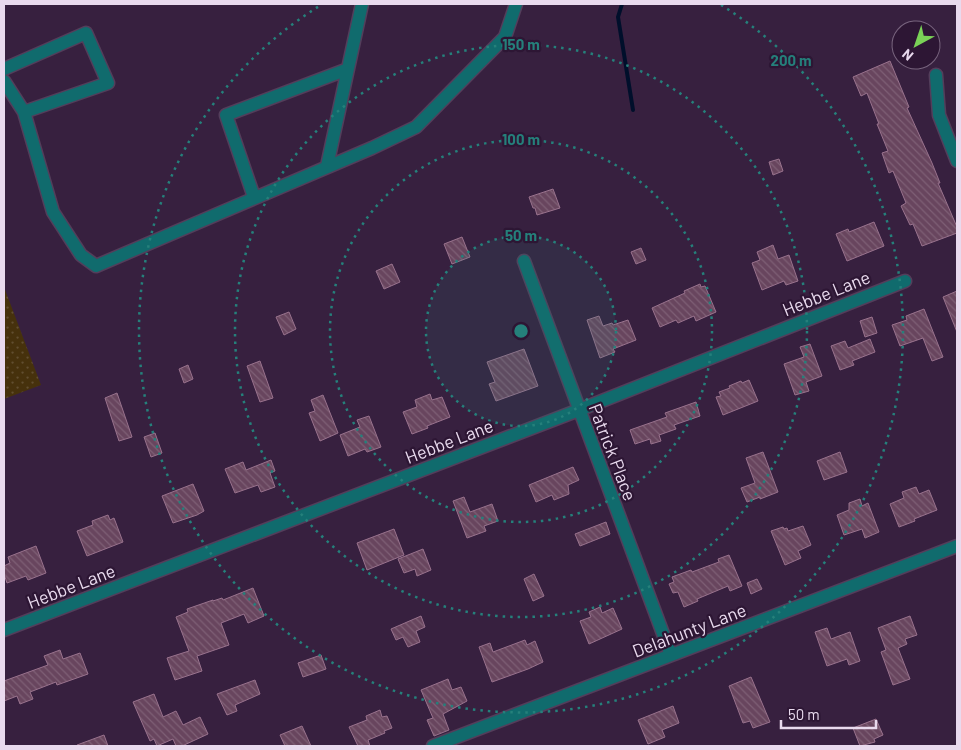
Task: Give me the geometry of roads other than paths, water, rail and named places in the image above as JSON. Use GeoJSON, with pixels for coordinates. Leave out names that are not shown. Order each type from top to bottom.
{"type":"FeatureCollection","features":[{"type":"Feature","properties":{"kind":"street"},"geometry":{"type":"LineString","coordinates":[[327,166],[362,4]]}},
{"type":"Feature","properties":{"kind":"street"},"geometry":{"type":"LineString","coordinates":[[4,82],[24,112],[52,212],[81,255],[96,266],[416,127],[505,37],[516,4]]}},
{"type":"Feature","properties":{"kind":"street"},"geometry":{"type":"LineString","coordinates":[[4,69],[86,33],[108,83],[24,112]]}},
{"type":"Feature","properties":{"kind":"street"},"geometry":{"type":"LineString","coordinates":[[254,198],[226,115],[348,70]]}},
{"type":"Feature","properties":{"kind":"street"},"geometry":{"type":"LineString","coordinates":[[936,75],[939,115],[957,161]]}},
{"type":"Feature","properties":{"kind":"street","name":"Patrick Place"},"geometry":{"type":"LineString","coordinates":[[524,261],[671,655]]}},
{"type":"Feature","properties":{"kind":"street","name":"Hebbe Lane"},"geometry":{"type":"LineString","coordinates":[[4,630],[579,410],[905,281]]}},
{"type":"Feature","properties":{"kind":"street","name":"Delahunty Lane"},"geometry":{"type":"LineString","coordinates":[[433,746],[957,546]]}},
{"type":"Feature","properties":{"kind":"waterway"},"geometry":{"type":"LineString","coordinates":[[622,4],[618,17],[633,110]]}}]}
